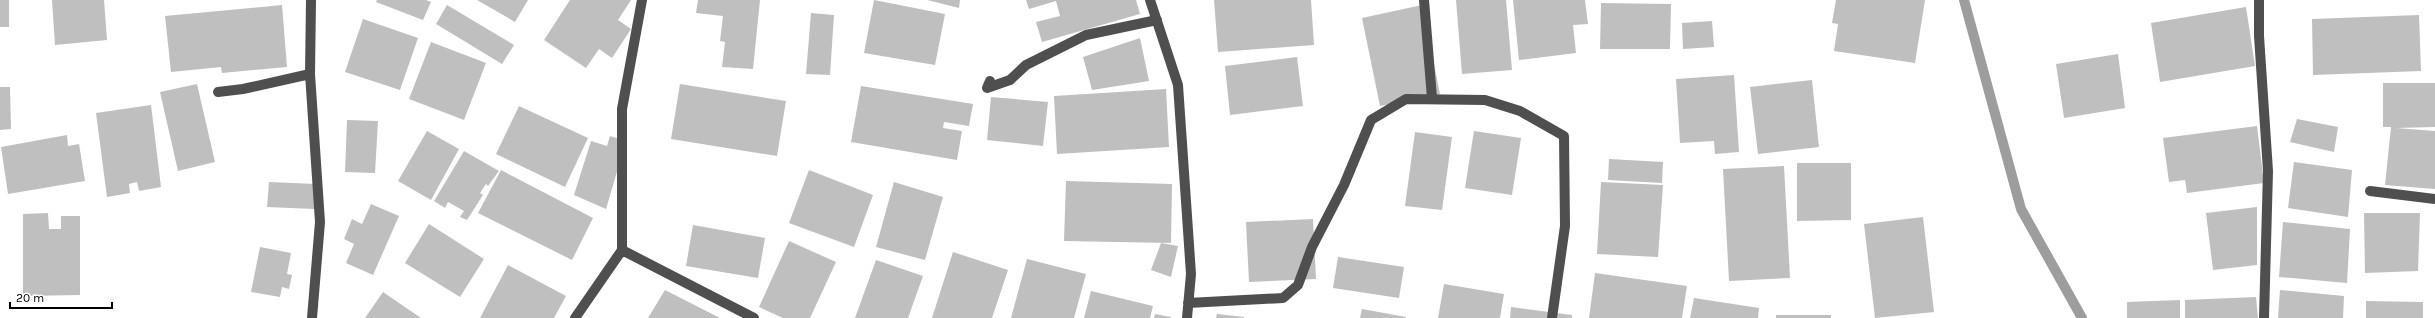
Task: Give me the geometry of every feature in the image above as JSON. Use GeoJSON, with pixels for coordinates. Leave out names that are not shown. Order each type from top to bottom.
{"type":"FeatureCollection","features":[{"type":"Feature","properties":{"kind":"street"},"geometry":{"type":"LineString","coordinates":[[312,0],[310,74],[320,222],[312,318]]}},
{"type":"Feature","properties":{"kind":"street"},"geometry":{"type":"LineString","coordinates":[[575,318],[622,250],[622,109],[642,0]]}},
{"type":"Feature","properties":{"kind":"street"},"geometry":{"type":"LineString","coordinates":[[1150,0],[1178,85],[1190,274],[1187,318]]}},
{"type":"Feature","properties":{"kind":"street"},"geometry":{"type":"LineString","coordinates":[[1424,0],[1432,98]]}},
{"type":"Feature","properties":{"kind":"street"},"geometry":{"type":"LineString","coordinates":[[2259,0],[2259,36],[2268,171],[2264,318]]}},
{"type":"Feature","properties":{"kind":"street"},"geometry":{"type":"LineString","coordinates":[[990,82],[987,88],[1010,80],[1026,65],[1086,35],[1157,20]]}},
{"type":"Feature","properties":{"kind":"street"},"geometry":{"type":"LineString","coordinates":[[218,92],[243,89],[310,74]]}},
{"type":"Feature","properties":{"kind":"street"},"geometry":{"type":"LineString","coordinates":[[1188,303],[1283,298],[1298,285],[1312,247],[1344,185],[1371,120],[1406,99],[1432,98],[1485,100],[1520,111],[1564,136],[1565,226],[1552,318]]}},
{"type":"Feature","properties":{"kind":"street"},"geometry":{"type":"LineString","coordinates":[[2370,191],[2435,199]]}},
{"type":"Feature","properties":{"kind":"street"},"geometry":{"type":"LineString","coordinates":[[622,250],[754,318]]}},
{"type":"Feature","properties":{"kind":"building"},"geometry":{"type":"Polygon","coordinates":[[[0,0],[9,0],[9,27],[0,27],[0,0]]]}},
{"type":"Feature","properties":{"kind":"building"},"geometry":{"type":"Polygon","coordinates":[[[52,0],[104,0],[107,40],[55,45],[52,0]]]}},
{"type":"Feature","properties":{"kind":"building"},"geometry":{"type":"Polygon","coordinates":[[[377,0],[426,0],[431,2],[423,20],[376,2],[377,0]]]}},
{"type":"Feature","properties":{"kind":"building"},"geometry":{"type":"Polygon","coordinates":[[[477,0],[528,0],[515,22],[477,0]]]}},
{"type":"Feature","properties":{"kind":"building"},"geometry":{"type":"Polygon","coordinates":[[[570,0],[631,0],[618,20],[631,29],[612,58],[599,49],[586,68],[544,40],[570,0]]]}},
{"type":"Feature","properties":{"kind":"building"},"geometry":{"type":"Polygon","coordinates":[[[698,0],[760,0],[753,69],[722,67],[725,42],[720,41],[723,16],[696,13],[698,0]]]}},
{"type":"Feature","properties":{"kind":"building"},"geometry":{"type":"Polygon","coordinates":[[[874,0],[945,14],[935,65],[864,53],[874,0]]]}},
{"type":"Feature","properties":{"kind":"building"},"geometry":{"type":"Polygon","coordinates":[[[927,0],[960,0],[959,8],[927,0]]]}},
{"type":"Feature","properties":{"kind":"building"},"geometry":{"type":"Polygon","coordinates":[[[1026,0],[1136,0],[1140,14],[1042,42],[1036,22],[1060,16],[1056,1],[1029,9],[1026,0]]]}},
{"type":"Feature","properties":{"kind":"building"},"geometry":{"type":"Polygon","coordinates":[[[1214,0],[1311,0],[1314,45],[1218,52],[1214,0]]]}},
{"type":"Feature","properties":{"kind":"building"},"geometry":{"type":"Polygon","coordinates":[[[1456,0],[1506,0],[1512,70],[1462,74],[1456,0]]]}},
{"type":"Feature","properties":{"kind":"building"},"geometry":{"type":"Polygon","coordinates":[[[1513,0],[1585,0],[1588,24],[1573,25],[1576,53],[1519,60],[1513,0]]]}},
{"type":"Feature","properties":{"kind":"building"},"geometry":{"type":"Polygon","coordinates":[[[1836,0],[1925,0],[1915,63],[1834,51],[1838,24],[1832,23],[1836,0]]]}},
{"type":"Feature","properties":{"kind":"building"},"geometry":{"type":"Polygon","coordinates":[[[1601,3],[1671,4],[1670,49],[1600,49],[1601,3]]]}},
{"type":"Feature","properties":{"kind":"building"},"geometry":{"type":"Polygon","coordinates":[[[282,5],[287,67],[222,73],[221,67],[171,72],[165,16],[282,5]]]}},
{"type":"Feature","properties":{"kind":"building"},"geometry":{"type":"Polygon","coordinates":[[[447,5],[514,45],[502,64],[436,24],[447,5]]]}},
{"type":"Feature","properties":{"kind":"building"},"geometry":{"type":"Polygon","coordinates":[[[1422,5],[1440,94],[1380,106],[1362,18],[1422,5]]]}},
{"type":"Feature","properties":{"kind":"building"},"geometry":{"type":"Polygon","coordinates":[[[2246,7],[2255,66],[2160,82],[2151,23],[2246,7]]]}},
{"type":"Feature","properties":{"kind":"building"},"geometry":{"type":"Polygon","coordinates":[[[811,13],[834,15],[830,75],[806,74],[811,13]]]}},
{"type":"Feature","properties":{"kind":"building"},"geometry":{"type":"Polygon","coordinates":[[[2419,15],[2421,71],[2313,75],[2312,19],[2419,15]]]}},
{"type":"Feature","properties":{"kind":"building"},"geometry":{"type":"Polygon","coordinates":[[[363,19],[418,38],[400,90],[345,72],[363,19]]]}},
{"type":"Feature","properties":{"kind":"building"},"geometry":{"type":"Polygon","coordinates":[[[1712,21],[1714,47],[1683,49],[1682,23],[1712,21]]]}},
{"type":"Feature","properties":{"kind":"building"},"geometry":{"type":"Polygon","coordinates":[[[1140,38],[1149,81],[1092,90],[1083,57],[1140,38]]]}},
{"type":"Feature","properties":{"kind":"building"},"geometry":{"type":"Polygon","coordinates":[[[431,42],[486,63],[464,120],[409,99],[431,42]]]}},
{"type":"Feature","properties":{"kind":"building"},"geometry":{"type":"Polygon","coordinates":[[[2118,54],[2125,108],[2064,118],[2056,64],[2118,54]]]}},
{"type":"Feature","properties":{"kind":"building"},"geometry":{"type":"Polygon","coordinates":[[[1297,57],[1303,106],[1230,115],[1225,66],[1297,57]]]}},
{"type":"Feature","properties":{"kind":"building"},"geometry":{"type":"Polygon","coordinates":[[[1734,75],[1739,152],[1715,154],[1714,141],[1680,143],[1676,79],[1734,75]]]}},
{"type":"Feature","properties":{"kind":"building"},"geometry":{"type":"Polygon","coordinates":[[[1812,80],[1819,147],[1758,154],[1750,87],[1812,80]]]}},
{"type":"Feature","properties":{"kind":"building"},"geometry":{"type":"Polygon","coordinates":[[[2383,83],[2435,83],[2435,127],[2396,128],[2435,131],[2435,189],[2385,185],[2391,127],[2383,127],[2383,83]]]}},
{"type":"Feature","properties":{"kind":"building"},"geometry":{"type":"Polygon","coordinates":[[[197,84],[215,162],[178,171],[160,92],[197,84]]]}},
{"type":"Feature","properties":{"kind":"building"},"geometry":{"type":"Polygon","coordinates":[[[680,84],[786,101],[777,156],[671,139],[680,84]]]}},
{"type":"Feature","properties":{"kind":"building"},"geometry":{"type":"Polygon","coordinates":[[[861,86],[973,104],[969,126],[944,122],[943,128],[962,131],[957,160],[851,142],[861,86]]]}},
{"type":"Feature","properties":{"kind":"building"},"geometry":{"type":"Polygon","coordinates":[[[0,87],[10,87],[11,129],[0,130],[0,87]]]}},
{"type":"Feature","properties":{"kind":"building"},"geometry":{"type":"Polygon","coordinates":[[[1166,89],[1169,147],[1057,154],[1054,96],[1166,89]]]}},
{"type":"Feature","properties":{"kind":"building"},"geometry":{"type":"Polygon","coordinates":[[[991,97],[1048,102],[1043,146],[987,140],[991,97]]]}},
{"type":"Feature","properties":{"kind":"building"},"geometry":{"type":"Polygon","coordinates":[[[151,105],[161,187],[139,191],[137,182],[129,184],[130,193],[107,197],[96,113],[151,105]]]}},
{"type":"Feature","properties":{"kind":"building"},"geometry":{"type":"Polygon","coordinates":[[[519,106],[588,138],[565,187],[496,154],[519,106]]]}},
{"type":"Feature","properties":{"kind":"building"},"geometry":{"type":"Polygon","coordinates":[[[2297,119],[2338,127],[2334,152],[2290,142],[2297,119]]]}},
{"type":"Feature","properties":{"kind":"building"},"geometry":{"type":"Polygon","coordinates":[[[347,120],[378,121],[375,173],[345,172],[347,120]]]}},
{"type":"Feature","properties":{"kind":"building"},"geometry":{"type":"Polygon","coordinates":[[[2257,126],[2264,183],[2187,193],[2185,180],[2169,182],[2163,138],[2257,126]]]}},
{"type":"Feature","properties":{"kind":"building"},"geometry":{"type":"Polygon","coordinates":[[[427,131],[459,149],[431,200],[398,181],[427,131]]]}},
{"type":"Feature","properties":{"kind":"building"},"geometry":{"type":"Polygon","coordinates":[[[1474,131],[1521,138],[1512,195],[1465,188],[1474,131]]]}},
{"type":"Feature","properties":{"kind":"building"},"geometry":{"type":"Polygon","coordinates":[[[1415,132],[1452,137],[1442,210],[1405,206],[1415,132]]]}},
{"type":"Feature","properties":{"kind":"building"},"geometry":{"type":"Polygon","coordinates":[[[67,135],[68,146],[79,144],[85,181],[8,194],[1,147],[67,135]]]}},
{"type":"Feature","properties":{"kind":"building"},"geometry":{"type":"Polygon","coordinates":[[[610,136],[626,141],[606,209],[574,195],[591,141],[607,146],[610,136]]]}},
{"type":"Feature","properties":{"kind":"building"},"geometry":{"type":"Polygon","coordinates":[[[464,151],[499,171],[488,186],[486,184],[480,193],[483,195],[467,220],[460,217],[464,211],[448,202],[445,208],[434,201],[464,151]]]}},
{"type":"Feature","properties":{"kind":"building"},"geometry":{"type":"Polygon","coordinates":[[[1609,159],[1663,162],[1662,183],[1608,180],[1609,159]]]}},
{"type":"Feature","properties":{"kind":"building"},"geometry":{"type":"Polygon","coordinates":[[[2294,162],[2352,170],[2348,217],[2288,208],[2294,162]]]}},
{"type":"Feature","properties":{"kind":"building"},"geometry":{"type":"Polygon","coordinates":[[[1797,163],[1851,163],[1851,220],[1797,221],[1797,163]]]}},
{"type":"Feature","properties":{"kind":"building"},"geometry":{"type":"Polygon","coordinates":[[[1784,166],[1790,278],[1729,281],[1723,169],[1784,166]]]}},
{"type":"Feature","properties":{"kind":"building"},"geometry":{"type":"Polygon","coordinates":[[[501,170],[593,218],[572,260],[478,213],[501,170]]]}},
{"type":"Feature","properties":{"kind":"building"},"geometry":{"type":"Polygon","coordinates":[[[809,170],[873,195],[854,247],[789,223],[809,170]]]}},
{"type":"Feature","properties":{"kind":"building"},"geometry":{"type":"Polygon","coordinates":[[[1066,181],[1172,184],[1171,243],[1064,241],[1066,181]]]}},
{"type":"Feature","properties":{"kind":"building"},"geometry":{"type":"Polygon","coordinates":[[[269,182],[316,184],[314,209],[267,207],[269,182]]]}},
{"type":"Feature","properties":{"kind":"building"},"geometry":{"type":"Polygon","coordinates":[[[894,182],[943,197],[925,260],[876,247],[894,182]]]}},
{"type":"Feature","properties":{"kind":"building"},"geometry":{"type":"Polygon","coordinates":[[[1601,182],[1663,185],[1658,257],[1597,254],[1601,182]]]}},
{"type":"Feature","properties":{"kind":"building"},"geometry":{"type":"Polygon","coordinates":[[[371,204],[399,216],[373,275],[346,263],[354,244],[344,239],[352,219],[362,224],[371,204]]]}},
{"type":"Feature","properties":{"kind":"building"},"geometry":{"type":"Polygon","coordinates":[[[2257,207],[2257,265],[2213,270],[2206,213],[2257,207]]]}},
{"type":"Feature","properties":{"kind":"building"},"geometry":{"type":"Polygon","coordinates":[[[48,213],[49,229],[61,229],[61,216],[80,216],[80,295],[23,296],[23,214],[48,213]]]}},
{"type":"Feature","properties":{"kind":"building"},"geometry":{"type":"Polygon","coordinates":[[[2364,213],[2420,213],[2418,271],[2365,273],[2364,213]]]}},
{"type":"Feature","properties":{"kind":"building"},"geometry":{"type":"Polygon","coordinates":[[[1923,217],[1934,312],[1875,318],[1864,224],[1923,217]]]}},
{"type":"Feature","properties":{"kind":"building"},"geometry":{"type":"Polygon","coordinates":[[[1313,219],[1316,279],[1249,282],[1246,222],[1313,219]]]}},
{"type":"Feature","properties":{"kind":"building"},"geometry":{"type":"Polygon","coordinates":[[[2283,222],[2350,229],[2347,283],[2279,277],[2283,222]]]}},
{"type":"Feature","properties":{"kind":"building"},"geometry":{"type":"Polygon","coordinates":[[[429,224],[484,259],[460,297],[405,263],[429,224]]]}},
{"type":"Feature","properties":{"kind":"building"},"geometry":{"type":"Polygon","coordinates":[[[693,225],[765,238],[758,278],[686,266],[693,225]]]}},
{"type":"Feature","properties":{"kind":"building"},"geometry":{"type":"Polygon","coordinates":[[[789,241],[836,262],[810,318],[783,318],[759,307],[789,241]]]}},
{"type":"Feature","properties":{"kind":"building"},"geometry":{"type":"Polygon","coordinates":[[[1161,243],[1178,246],[1171,277],[1151,270],[1161,243]]]}},
{"type":"Feature","properties":{"kind":"building"},"geometry":{"type":"Polygon","coordinates":[[[260,247],[291,253],[287,274],[292,275],[289,289],[282,287],[280,297],[251,292],[260,247]]]}},
{"type":"Feature","properties":{"kind":"building"},"geometry":{"type":"Polygon","coordinates":[[[953,252],[1008,270],[992,318],[932,318],[953,252]]]}},
{"type":"Feature","properties":{"kind":"building"},"geometry":{"type":"Polygon","coordinates":[[[1338,257],[1404,267],[1399,298],[1333,288],[1338,257]]]}},
{"type":"Feature","properties":{"kind":"building"},"geometry":{"type":"Polygon","coordinates":[[[1027,259],[1086,274],[1074,318],[1011,318],[1027,259]]]}},
{"type":"Feature","properties":{"kind":"building"},"geometry":{"type":"Polygon","coordinates":[[[876,260],[923,276],[908,318],[855,318],[876,260]]]}},
{"type":"Feature","properties":{"kind":"building"},"geometry":{"type":"Polygon","coordinates":[[[508,265],[566,296],[554,318],[480,318],[508,265]]]}},
{"type":"Feature","properties":{"kind":"building"},"geometry":{"type":"Polygon","coordinates":[[[1595,273],[1687,286],[1682,318],[1589,318],[1595,273]]]}},
{"type":"Feature","properties":{"kind":"building"},"geometry":{"type":"Polygon","coordinates":[[[1444,284],[1504,294],[1500,318],[1438,318],[1444,284]]]}},
{"type":"Feature","properties":{"kind":"building"},"geometry":{"type":"Polygon","coordinates":[[[665,290],[720,318],[648,318],[665,290]]]}},
{"type":"Feature","properties":{"kind":"building"},"geometry":{"type":"Polygon","coordinates":[[[2280,290],[2344,296],[2343,318],[2278,318],[2280,290]]]}},
{"type":"Feature","properties":{"kind":"building"},"geometry":{"type":"Polygon","coordinates":[[[1091,291],[1153,306],[1150,318],[1084,318],[1091,291]]]}},
{"type":"Feature","properties":{"kind":"building"},"geometry":{"type":"Polygon","coordinates":[[[383,292],[421,318],[365,318],[383,292]]]}},
{"type":"Feature","properties":{"kind":"building"},"geometry":{"type":"Polygon","coordinates":[[[2256,297],[2258,318],[2185,318],[2185,300],[2256,297]]]}},
{"type":"Feature","properties":{"kind":"building"},"geometry":{"type":"Polygon","coordinates":[[[1694,298],[1759,308],[1758,318],[1690,318],[1694,298]]]}},
{"type":"Feature","properties":{"kind":"building"},"geometry":{"type":"Polygon","coordinates":[[[2180,300],[2180,318],[2127,318],[2127,302],[2180,300]]]}},
{"type":"Feature","properties":{"kind":"building"},"geometry":{"type":"Polygon","coordinates":[[[2366,301],[2423,302],[2423,318],[2366,318],[2366,301]]]}},
{"type":"Feature","properties":{"kind":"building"},"geometry":{"type":"Polygon","coordinates":[[[1511,307],[1572,315],[1572,318],[1510,318],[1511,307]]]}},
{"type":"Feature","properties":{"kind":"building"},"geometry":{"type":"Polygon","coordinates":[[[1362,309],[1406,317],[1406,318],[1360,318],[1362,309]]]}},
{"type":"Feature","properties":{"kind":"building"},"geometry":{"type":"Polygon","coordinates":[[[1155,314],[1171,317],[1171,318],[1154,318],[1155,314]]]}},
{"type":"Feature","properties":{"kind":"building"},"geometry":{"type":"Polygon","coordinates":[[[1217,314],[1244,317],[1244,318],[1216,318],[1217,314]]]}},
{"type":"Feature","properties":{"kind":"building"},"geometry":{"type":"Polygon","coordinates":[[[1776,315],[1831,315],[1831,318],[1776,318],[1776,315]]]}},
{"type":"Feature","properties":{"kind":"waterway"},"geometry":{"type":"LineString","coordinates":[[1964,0],[2021,209],[2082,318]]}}]}
